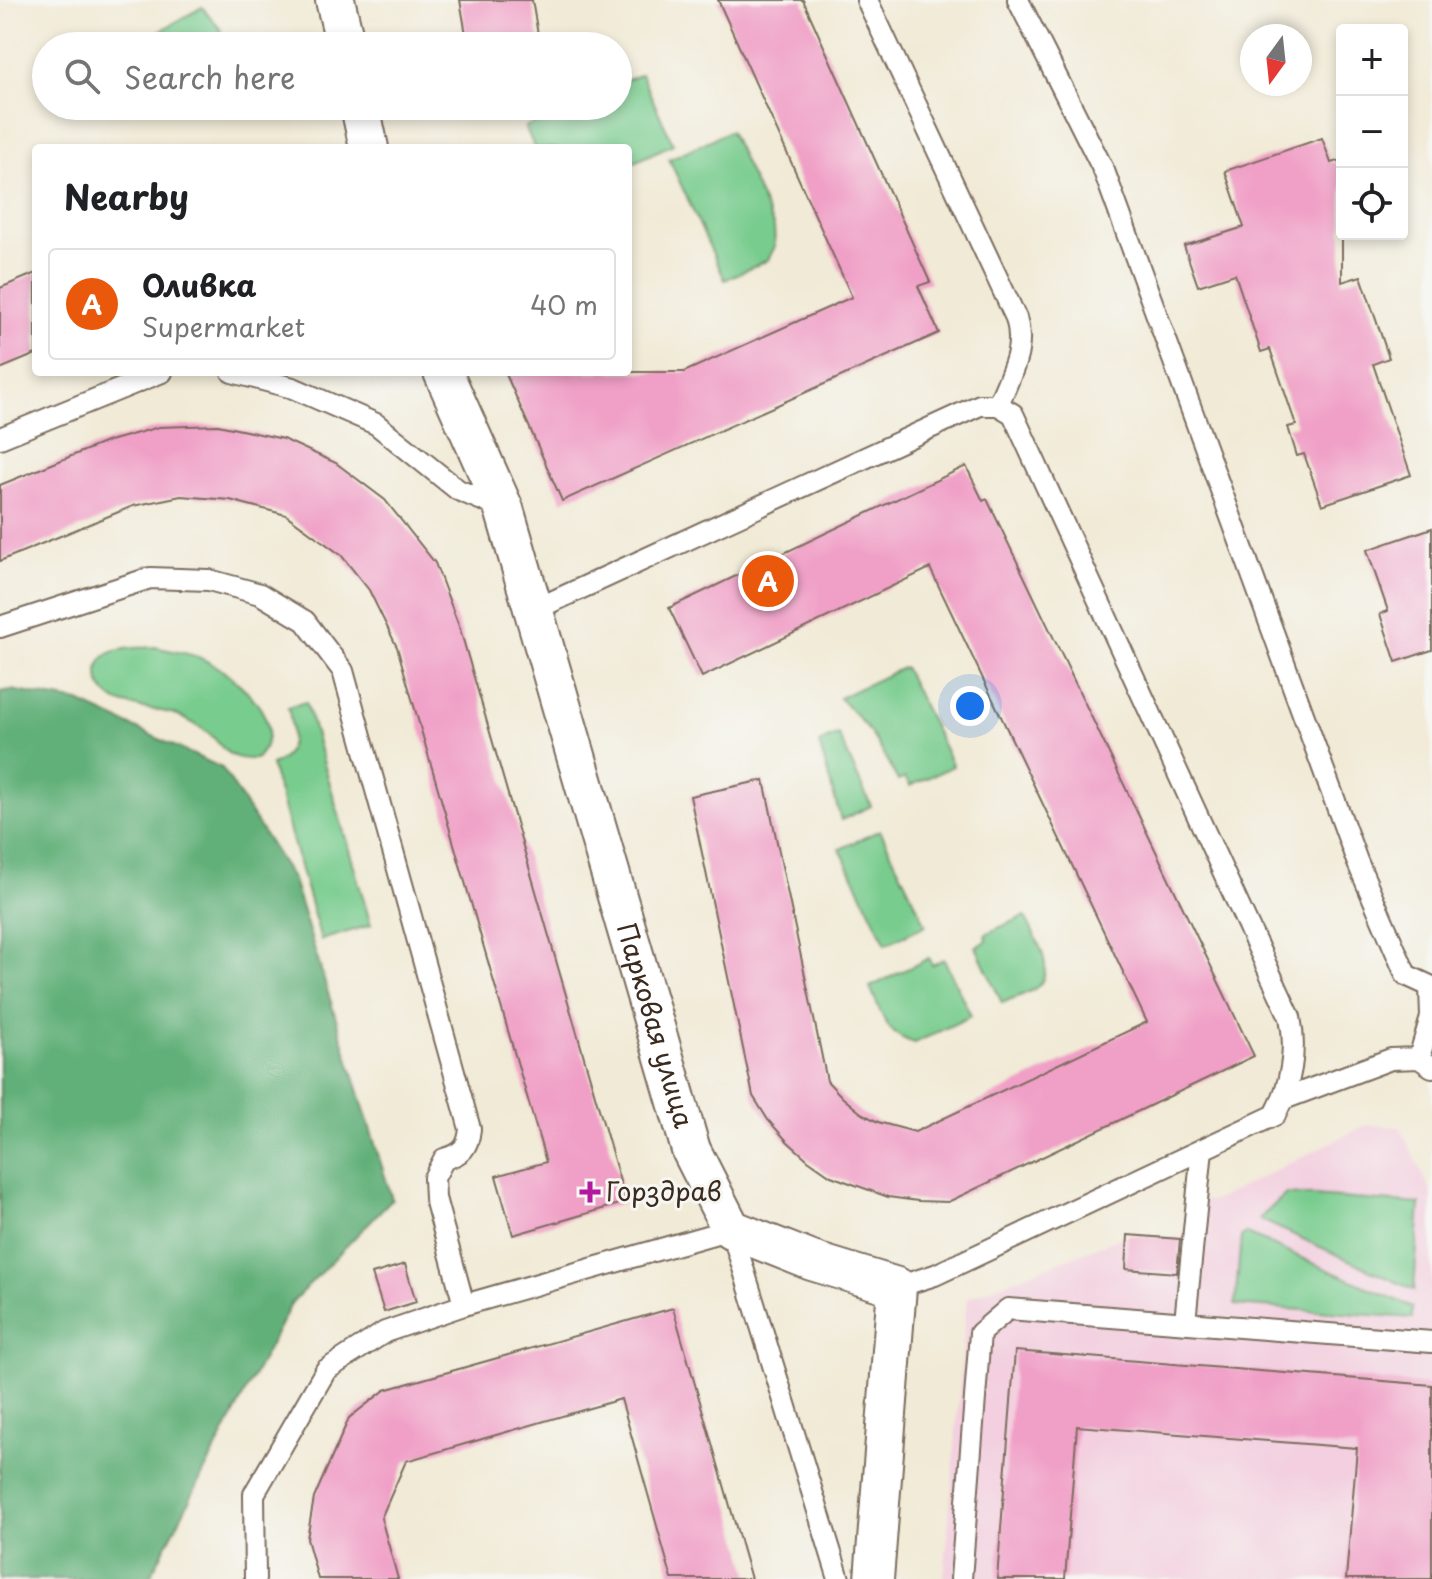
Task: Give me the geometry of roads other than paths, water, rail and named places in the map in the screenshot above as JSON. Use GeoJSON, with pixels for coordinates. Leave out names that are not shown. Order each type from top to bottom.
{"type":"FeatureCollection","features":[{"type":"Feature","properties":{"kind":"street"},"geometry":{"type":"LineString","coordinates":[[335,0],[343,32]]}},
{"type":"Feature","properties":{"kind":"street"},"geometry":{"type":"LineString","coordinates":[[363,120],[368,144]]}},
{"type":"Feature","properties":{"kind":"street","name":"Парковая улица"},"geometry":{"type":"LineString","coordinates":[[445,376],[504,509],[691,1150],[731,1229]]}},
{"type":"Feature","properties":{"kind":"street"},"geometry":{"type":"LineString","coordinates":[[731,1229],[812,1261],[897,1287],[874,1579]]}},
{"type":"Feature","properties":{"kind":"lane"},"geometry":{"type":"LineString","coordinates":[[867,0],[1021,333],[1020,349],[998,405]]}},
{"type":"Feature","properties":{"kind":"lane"},"geometry":{"type":"LineString","coordinates":[[1018,0],[1104,171],[1357,861],[1406,975],[1431,987],[1426,1063],[1391,1059],[1284,1099]]}},
{"type":"Feature","properties":{"kind":"lane"},"geometry":{"type":"LineString","coordinates":[[0,438],[152,376]]}},
{"type":"Feature","properties":{"kind":"lane"},"geometry":{"type":"LineString","coordinates":[[247,376],[293,388],[376,424],[458,490],[504,509]]}},
{"type":"Feature","properties":{"kind":"lane"},"geometry":{"type":"LineString","coordinates":[[534,610],[980,405],[998,405],[1013,414],[1290,1017],[1294,1036],[1293,1060],[1284,1099],[1275,1115],[935,1275],[897,1287]]}},
{"type":"Feature","properties":{"kind":"lane"},"geometry":{"type":"LineString","coordinates":[[0,627],[150,578],[209,580],[260,594],[305,621],[343,671],[470,1129],[469,1144],[459,1155],[444,1159],[434,1178],[435,1198],[464,1305]]}},
{"type":"Feature","properties":{"kind":"lane"},"geometry":{"type":"LineString","coordinates":[[1185,1322],[1202,1149]]}},
{"type":"Feature","properties":{"kind":"lane"},"geometry":{"type":"LineString","coordinates":[[255,1579],[254,1494],[326,1370],[385,1332],[464,1305],[731,1229],[839,1579]]}},
{"type":"Feature","properties":{"kind":"lane"},"geometry":{"type":"LineString","coordinates":[[961,1579],[980,1333],[1008,1309],[1432,1342]]}},
{"type":"Feature","properties":{"kind":"place","name":"Оливка"},"geometry":{"type":"Point","coordinates":[768,581]}},
{"type":"Feature","properties":{"kind":"place","name":"Горздрав"},"geometry":{"type":"Point","coordinates":[590,1192]}}]}
